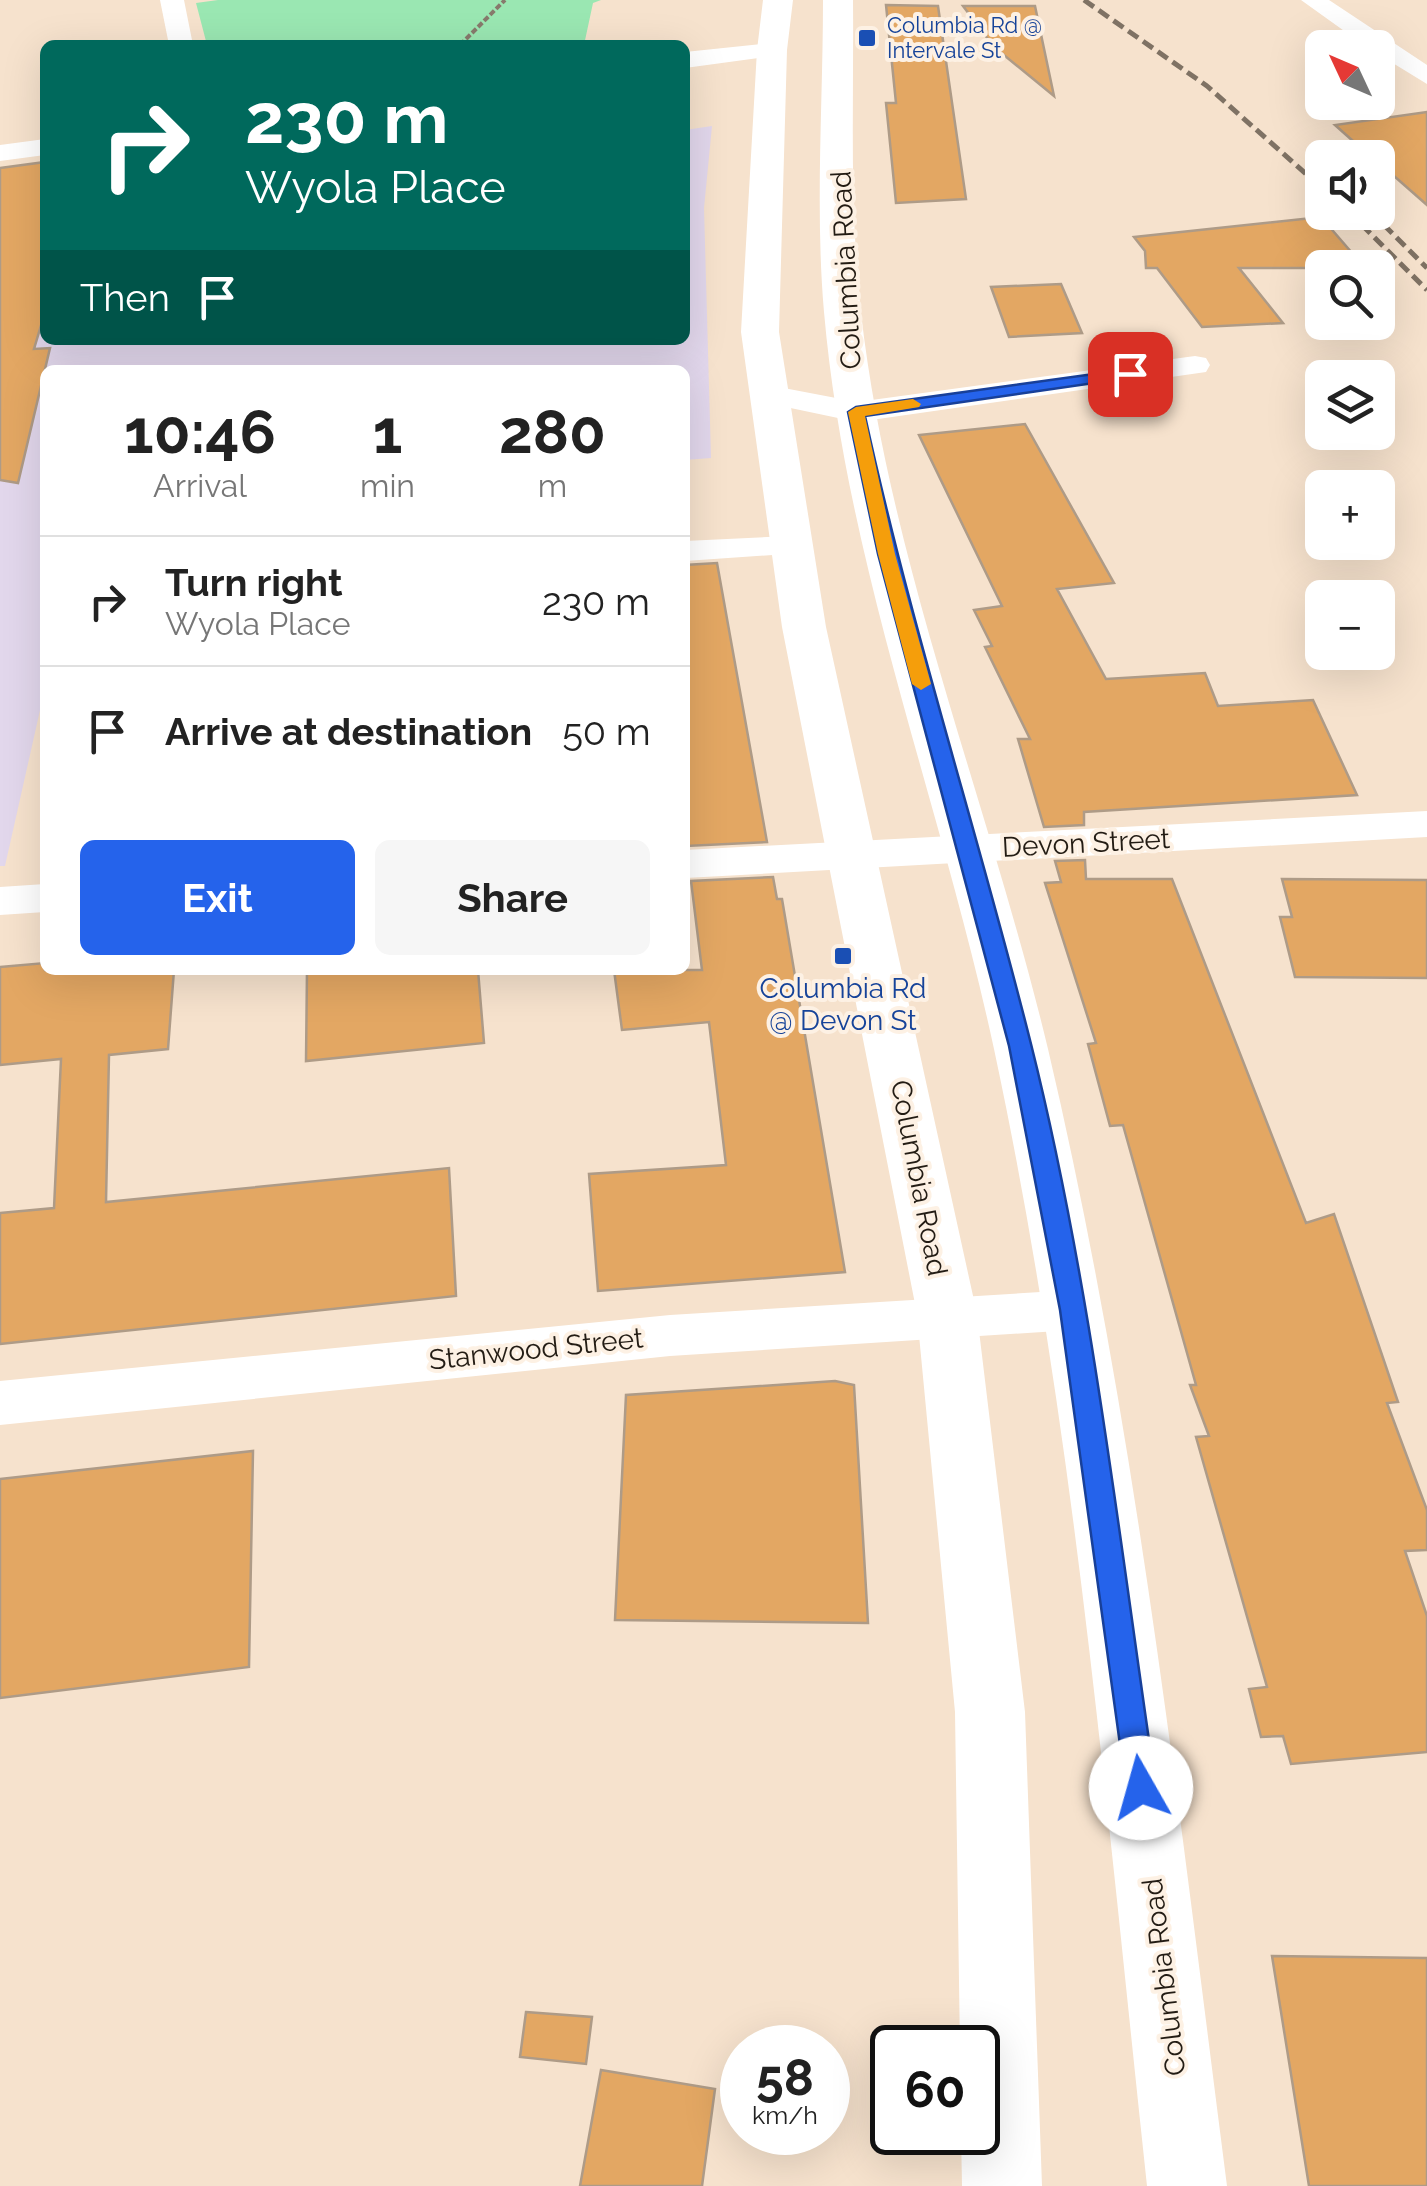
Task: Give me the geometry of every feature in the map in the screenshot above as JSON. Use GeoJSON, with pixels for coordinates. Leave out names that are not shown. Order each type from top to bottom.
{"type":"FeatureCollection","features":[{"type":"Feature","properties":{"kind":"main road","name":"Columbia Road"},"geometry":{"type":"LineString","coordinates":[[778,0],[772,50],[760,332],[789,546],[849,856],[884,1002],[947,1314],[990,1712],[1002,2186]]}},
{"type":"Feature","properties":{"kind":"main road","name":"Columbia Road"},"geometry":{"type":"LineString","coordinates":[[838,0],[838,237],[842,311],[856,412],[886,554],[1020,1046],[1073,1310],[1127,1676],[1187,2186]]}},
{"type":"Feature","properties":{"kind":"street"},"geometry":{"type":"LineString","coordinates":[[172,0],[180,40]]}},
{"type":"Feature","properties":{"kind":"street"},"geometry":{"type":"LineString","coordinates":[[1313,0],[1427,76]]}},
{"type":"Feature","properties":{"kind":"street"},"geometry":{"type":"LineString","coordinates":[[690,59],[772,50]]}},
{"type":"Feature","properties":{"kind":"street"},"geometry":{"type":"LineString","coordinates":[[0,153],[40,148]]}},
{"type":"Feature","properties":{"kind":"street"},"geometry":{"type":"LineString","coordinates":[[768,394],[856,412],[1195,365]]}},
{"type":"Feature","properties":{"kind":"street"},"geometry":{"type":"LineString","coordinates":[[690,551],[789,546]]}},
{"type":"Feature","properties":{"kind":"street","name":"Devon Street"},"geometry":{"type":"LineString","coordinates":[[690,864],[1427,824]]}},
{"type":"Feature","properties":{"kind":"street"},"geometry":{"type":"LineString","coordinates":[[0,901],[40,898]]}},
{"type":"Feature","properties":{"kind":"street","name":"Stanwood Street"},"geometry":{"type":"LineString","coordinates":[[0,1403],[691,1334],[947,1314],[1073,1310]]}},
{"type":"Feature","properties":{"kind":"path"},"geometry":{"type":"LineString","coordinates":[[465,40],[505,0]]}},
{"type":"Feature","properties":{"kind":"shaded area"},"geometry":{"type":"Polygon","coordinates":[[[712,126],[704,208],[711,458],[690,460],[690,365],[40,365],[40,710],[5,866],[0,866],[0,228],[40,223],[40,345],[690,345],[690,129],[712,126]]]}},
{"type":"Feature","properties":{"kind":"green space"},"geometry":{"type":"Polygon","coordinates":[[[601,0],[593,3],[585,40],[206,40],[196,3],[601,0]]]}},
{"type":"Feature","properties":{"kind":"building"},"geometry":{"type":"Polygon","coordinates":[[[886,5],[938,6],[966,199],[896,203],[886,103],[896,103],[886,5]]]}},
{"type":"Feature","properties":{"kind":"building"},"geometry":{"type":"Polygon","coordinates":[[[963,6],[1035,6],[1054,96],[994,47],[963,6]]]}},
{"type":"Feature","properties":{"kind":"building"},"geometry":{"type":"Polygon","coordinates":[[[1427,112],[1427,205],[1395,177],[1395,140],[1352,140],[1335,125],[1395,120],[1395,117],[1427,112]]]}},
{"type":"Feature","properties":{"kind":"building"},"geometry":{"type":"Polygon","coordinates":[[[40,163],[40,329],[34,349],[50,348],[46,365],[40,365],[40,390],[18,483],[0,480],[0,168],[40,163]]]}},
{"type":"Feature","properties":{"kind":"building"},"geometry":{"type":"Polygon","coordinates":[[[1305,219],[1305,230],[1332,230],[1349,250],[1305,250],[1305,268],[1239,268],[1283,323],[1202,327],[1157,268],[1146,268],[1145,251],[1134,237],[1305,219]]]}},
{"type":"Feature","properties":{"kind":"building"},"geometry":{"type":"Polygon","coordinates":[[[1061,284],[1082,333],[1009,337],[991,287],[1061,284]]]}},
{"type":"Feature","properties":{"kind":"building"},"geometry":{"type":"Polygon","coordinates":[[[1025,424],[1114,583],[1057,589],[1106,679],[1205,673],[1218,706],[1313,700],[1357,795],[1084,812],[1084,825],[1044,827],[1018,739],[1030,739],[985,647],[992,646],[974,610],[1002,606],[919,435],[1025,424]]]}},
{"type":"Feature","properties":{"kind":"building"},"geometry":{"type":"Polygon","coordinates":[[[717,563],[767,842],[690,846],[690,565],[717,563]]]}},
{"type":"Feature","properties":{"kind":"building"},"geometry":{"type":"Polygon","coordinates":[[[1085,860],[1086,879],[1172,879],[1306,1223],[1334,1214],[1398,1402],[1387,1403],[1427,1510],[1427,1550],[1405,1551],[1427,1616],[1427,1752],[1291,1764],[1283,1736],[1261,1737],[1249,1689],[1267,1687],[1196,1437],[1209,1436],[1190,1385],[1196,1385],[1123,1125],[1110,1126],[1088,1044],[1096,1043],[1045,883],[1061,882],[1055,861],[1085,860]]]}},
{"type":"Feature","properties":{"kind":"building"},"geometry":{"type":"Polygon","coordinates":[[[773,877],[777,899],[782,899],[845,1272],[598,1291],[589,1174],[726,1165],[709,1022],[622,1030],[615,975],[690,975],[690,970],[702,970],[691,881],[773,877]]]}},
{"type":"Feature","properties":{"kind":"building"},"geometry":{"type":"Polygon","coordinates":[[[1282,879],[1427,880],[1427,978],[1295,977],[1280,917],[1292,917],[1282,879]]]}},
{"type":"Feature","properties":{"kind":"building"},"geometry":{"type":"Polygon","coordinates":[[[40,963],[40,975],[174,975],[168,1049],[109,1055],[106,1202],[449,1168],[456,1296],[0,1344],[0,1213],[54,1208],[61,1059],[0,1065],[0,967],[40,963]]]}},
{"type":"Feature","properties":{"kind":"building"},"geometry":{"type":"Polygon","coordinates":[[[307,975],[478,975],[484,1043],[306,1061],[307,975]]]}},
{"type":"Feature","properties":{"kind":"building"},"geometry":{"type":"Polygon","coordinates":[[[835,1381],[854,1385],[868,1623],[615,1620],[626,1395],[835,1381]]]}},
{"type":"Feature","properties":{"kind":"building"},"geometry":{"type":"Polygon","coordinates":[[[253,1451],[249,1667],[0,1698],[0,1479],[253,1451]]]}},
{"type":"Feature","properties":{"kind":"building"},"geometry":{"type":"Polygon","coordinates":[[[1272,1956],[1427,1958],[1427,2186],[1309,2186],[1272,1956]]]}},
{"type":"Feature","properties":{"kind":"building"},"geometry":{"type":"Polygon","coordinates":[[[526,2012],[592,2017],[586,2064],[520,2057],[526,2012]]]}},
{"type":"Feature","properties":{"kind":"building"},"geometry":{"type":"Polygon","coordinates":[[[601,2070],[715,2089],[702,2186],[580,2186],[601,2070]]]}},
{"type":"Feature","properties":{"kind":"railway"},"geometry":{"type":"LineString","coordinates":[[1084,0],[1207,86],[1305,173]]}},
{"type":"Feature","properties":{"kind":"railway"},"geometry":{"type":"LineString","coordinates":[[1367,230],[1427,290]]}},
{"type":"Feature","properties":{"kind":"railway"},"geometry":{"type":"LineString","coordinates":[[1389,230],[1427,268]]}},
{"type":"Feature","properties":{"kind":"slow traffic"},"geometry":{"type":"LineString","coordinates":[[913,404],[856,412],[886,554],[921,684]]}},
{"type":"Feature","properties":{"kind":"place","name":"Columbia Rd @ Intervale St"},"geometry":{"type":"Point","coordinates":[867,38]}},
{"type":"Feature","properties":{"kind":"place","name":"Columbia Rd @ Devon St"},"geometry":{"type":"Point","coordinates":[843,956]}},
{"type":"Feature","properties":{"kind":"route"},"geometry":{"type":"LineString","coordinates":[[1130,374],[856,412],[886,554],[1020,1046],[1073,1310],[1141,1788]]}}]}
